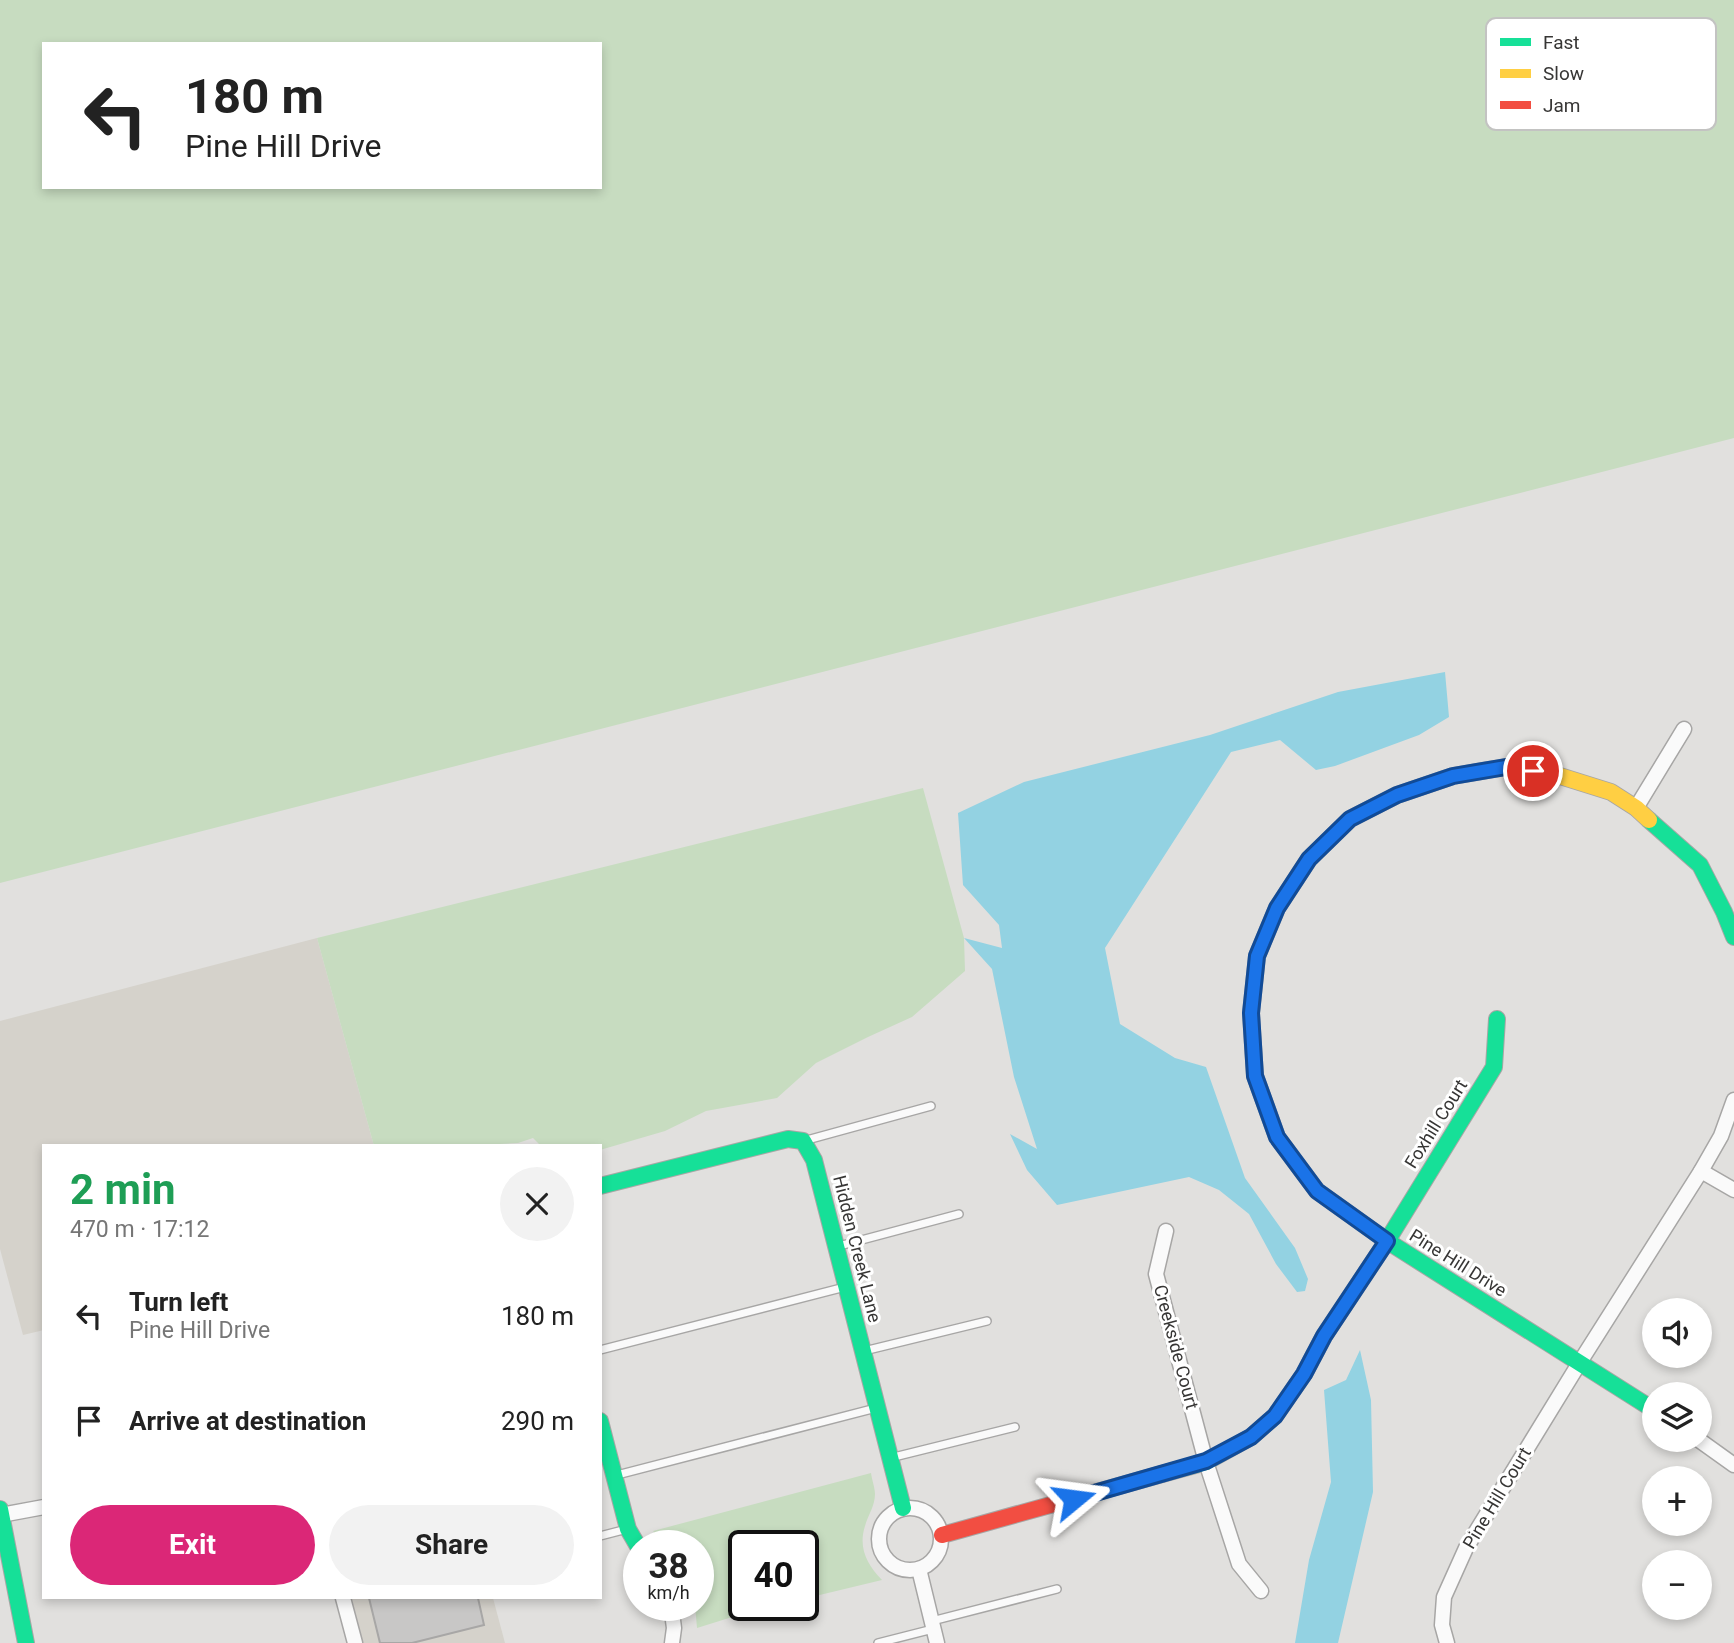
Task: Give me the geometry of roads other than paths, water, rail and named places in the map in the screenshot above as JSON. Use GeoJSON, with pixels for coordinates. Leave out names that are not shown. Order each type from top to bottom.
{"type":"FeatureCollection","features":[{"type":"Feature","properties":{"kind":"street"},"geometry":{"type":"LineString","coordinates":[[1636,808],[1684,729]]}},
{"type":"Feature","properties":{"kind":"street","name":"Pine Hill Drive"},"geometry":{"type":"LineString","coordinates":[[1642,1402],[1387,1241],[1317,1191],[1277,1137],[1255,1076],[1251,1013],[1257,956],[1277,908],[1309,859],[1350,819],[1397,795],[1453,776],[1506,767],[1560,776],[1611,792],[1636,808],[1700,865],[1734,937]]}},
{"type":"Feature","properties":{"kind":"street","name":"Foxhill Court"},"geometry":{"type":"LineString","coordinates":[[942,1535],[1206,1461],[1251,1437],[1275,1416],[1304,1374],[1324,1336],[1387,1241],[1494,1067],[1497,1019]]}},
{"type":"Feature","properties":{"kind":"street"},"geometry":{"type":"LineString","coordinates":[[1580,1362],[1701,1171],[1721,1136],[1734,1100]]}},
{"type":"Feature","properties":{"kind":"street"},"geometry":{"type":"LineString","coordinates":[[602,1185],[788,1139],[803,1141]]}},
{"type":"Feature","properties":{"kind":"street","name":"Hidden Creek Lane"},"geometry":{"type":"LineString","coordinates":[[803,1141],[814,1160],[903,1508]]}},
{"type":"Feature","properties":{"kind":"street"},"geometry":{"type":"LineString","coordinates":[[1701,1171],[1734,1190]]}},
{"type":"Feature","properties":{"kind":"street","name":"Creekside Court"},"geometry":{"type":"LineString","coordinates":[[1166,1231],[1156,1274],[1206,1461],[1239,1564],[1261,1591]]}},
{"type":"Feature","properties":{"kind":"street","name":"Pine Hill Court"},"geometry":{"type":"LineString","coordinates":[[1447,1643],[1442,1625],[1444,1597],[1466,1548],[1580,1362]]}},
{"type":"Feature","properties":{"kind":"street"},"geometry":{"type":"LineString","coordinates":[[602,1429],[628,1529]]}},
{"type":"Feature","properties":{"kind":"street"},"geometry":{"type":"LineString","coordinates":[[1712,1449],[1734,1465]]}},
{"type":"Feature","properties":{"kind":"street"},"geometry":{"type":"LineString","coordinates":[[26,1643],[0,1514],[42,1507]]}},
{"type":"Feature","properties":{"kind":"street"},"geometry":{"type":"LineString","coordinates":[[903,1508],[924,1511],[933,1517],[942,1535],[941,1547],[936,1557],[919,1569],[899,1569],[890,1564],[879,1547],[881,1527],[894,1512],[903,1508]]}},
{"type":"Feature","properties":{"kind":"street"},"geometry":{"type":"LineString","coordinates":[[919,1569],[934,1631]]}},
{"type":"Feature","properties":{"kind":"street"},"geometry":{"type":"LineString","coordinates":[[343,1599],[355,1643]]}},
{"type":"Feature","properties":{"kind":"street"},"geometry":{"type":"LineString","coordinates":[[672,1643],[673,1621]]}},
{"type":"Feature","properties":{"kind":"lane"},"geometry":{"type":"LineString","coordinates":[[803,1141],[931,1106]]}},
{"type":"Feature","properties":{"kind":"lane"},"geometry":{"type":"LineString","coordinates":[[835,1247],[959,1214]]}},
{"type":"Feature","properties":{"kind":"lane"},"geometry":{"type":"LineString","coordinates":[[602,1349],[846,1287]]}},
{"type":"Feature","properties":{"kind":"lane"},"geometry":{"type":"LineString","coordinates":[[864,1351],[988,1321]]}},
{"type":"Feature","properties":{"kind":"lane"},"geometry":{"type":"LineString","coordinates":[[614,1476],[877,1408]]}},
{"type":"Feature","properties":{"kind":"lane"},"geometry":{"type":"LineString","coordinates":[[890,1458],[1015,1427]]}},
{"type":"Feature","properties":{"kind":"lane"},"geometry":{"type":"LineString","coordinates":[[602,1536],[628,1529]]}},
{"type":"Feature","properties":{"kind":"lane"},"geometry":{"type":"LineString","coordinates":[[878,1643],[934,1631],[1057,1589]]}},
{"type":"Feature","properties":{"kind":"water"},"geometry":{"type":"Polygon","coordinates":[[[1445,672],[1449,717],[1419,735],[1335,766],[1316,770],[1280,740],[1231,752],[1105,948],[1120,1024],[1175,1058],[1206,1067],[1245,1178],[1295,1248],[1308,1279],[1305,1291],[1297,1292],[1276,1264],[1249,1214],[1219,1190],[1189,1177],[1057,1205],[1027,1170],[1010,1134],[1037,1149],[1014,1077],[992,969],[964,938],[1002,948],[999,925],[963,885],[958,813],[1024,782],[1210,735],[1338,692],[1445,672]]]}},
{"type":"Feature","properties":{"kind":"water"},"geometry":{"type":"Polygon","coordinates":[[[1360,1350],[1371,1400],[1373,1492],[1338,1643],[1295,1643],[1309,1560],[1331,1482],[1324,1390],[1346,1380],[1360,1350]]]}}]}
